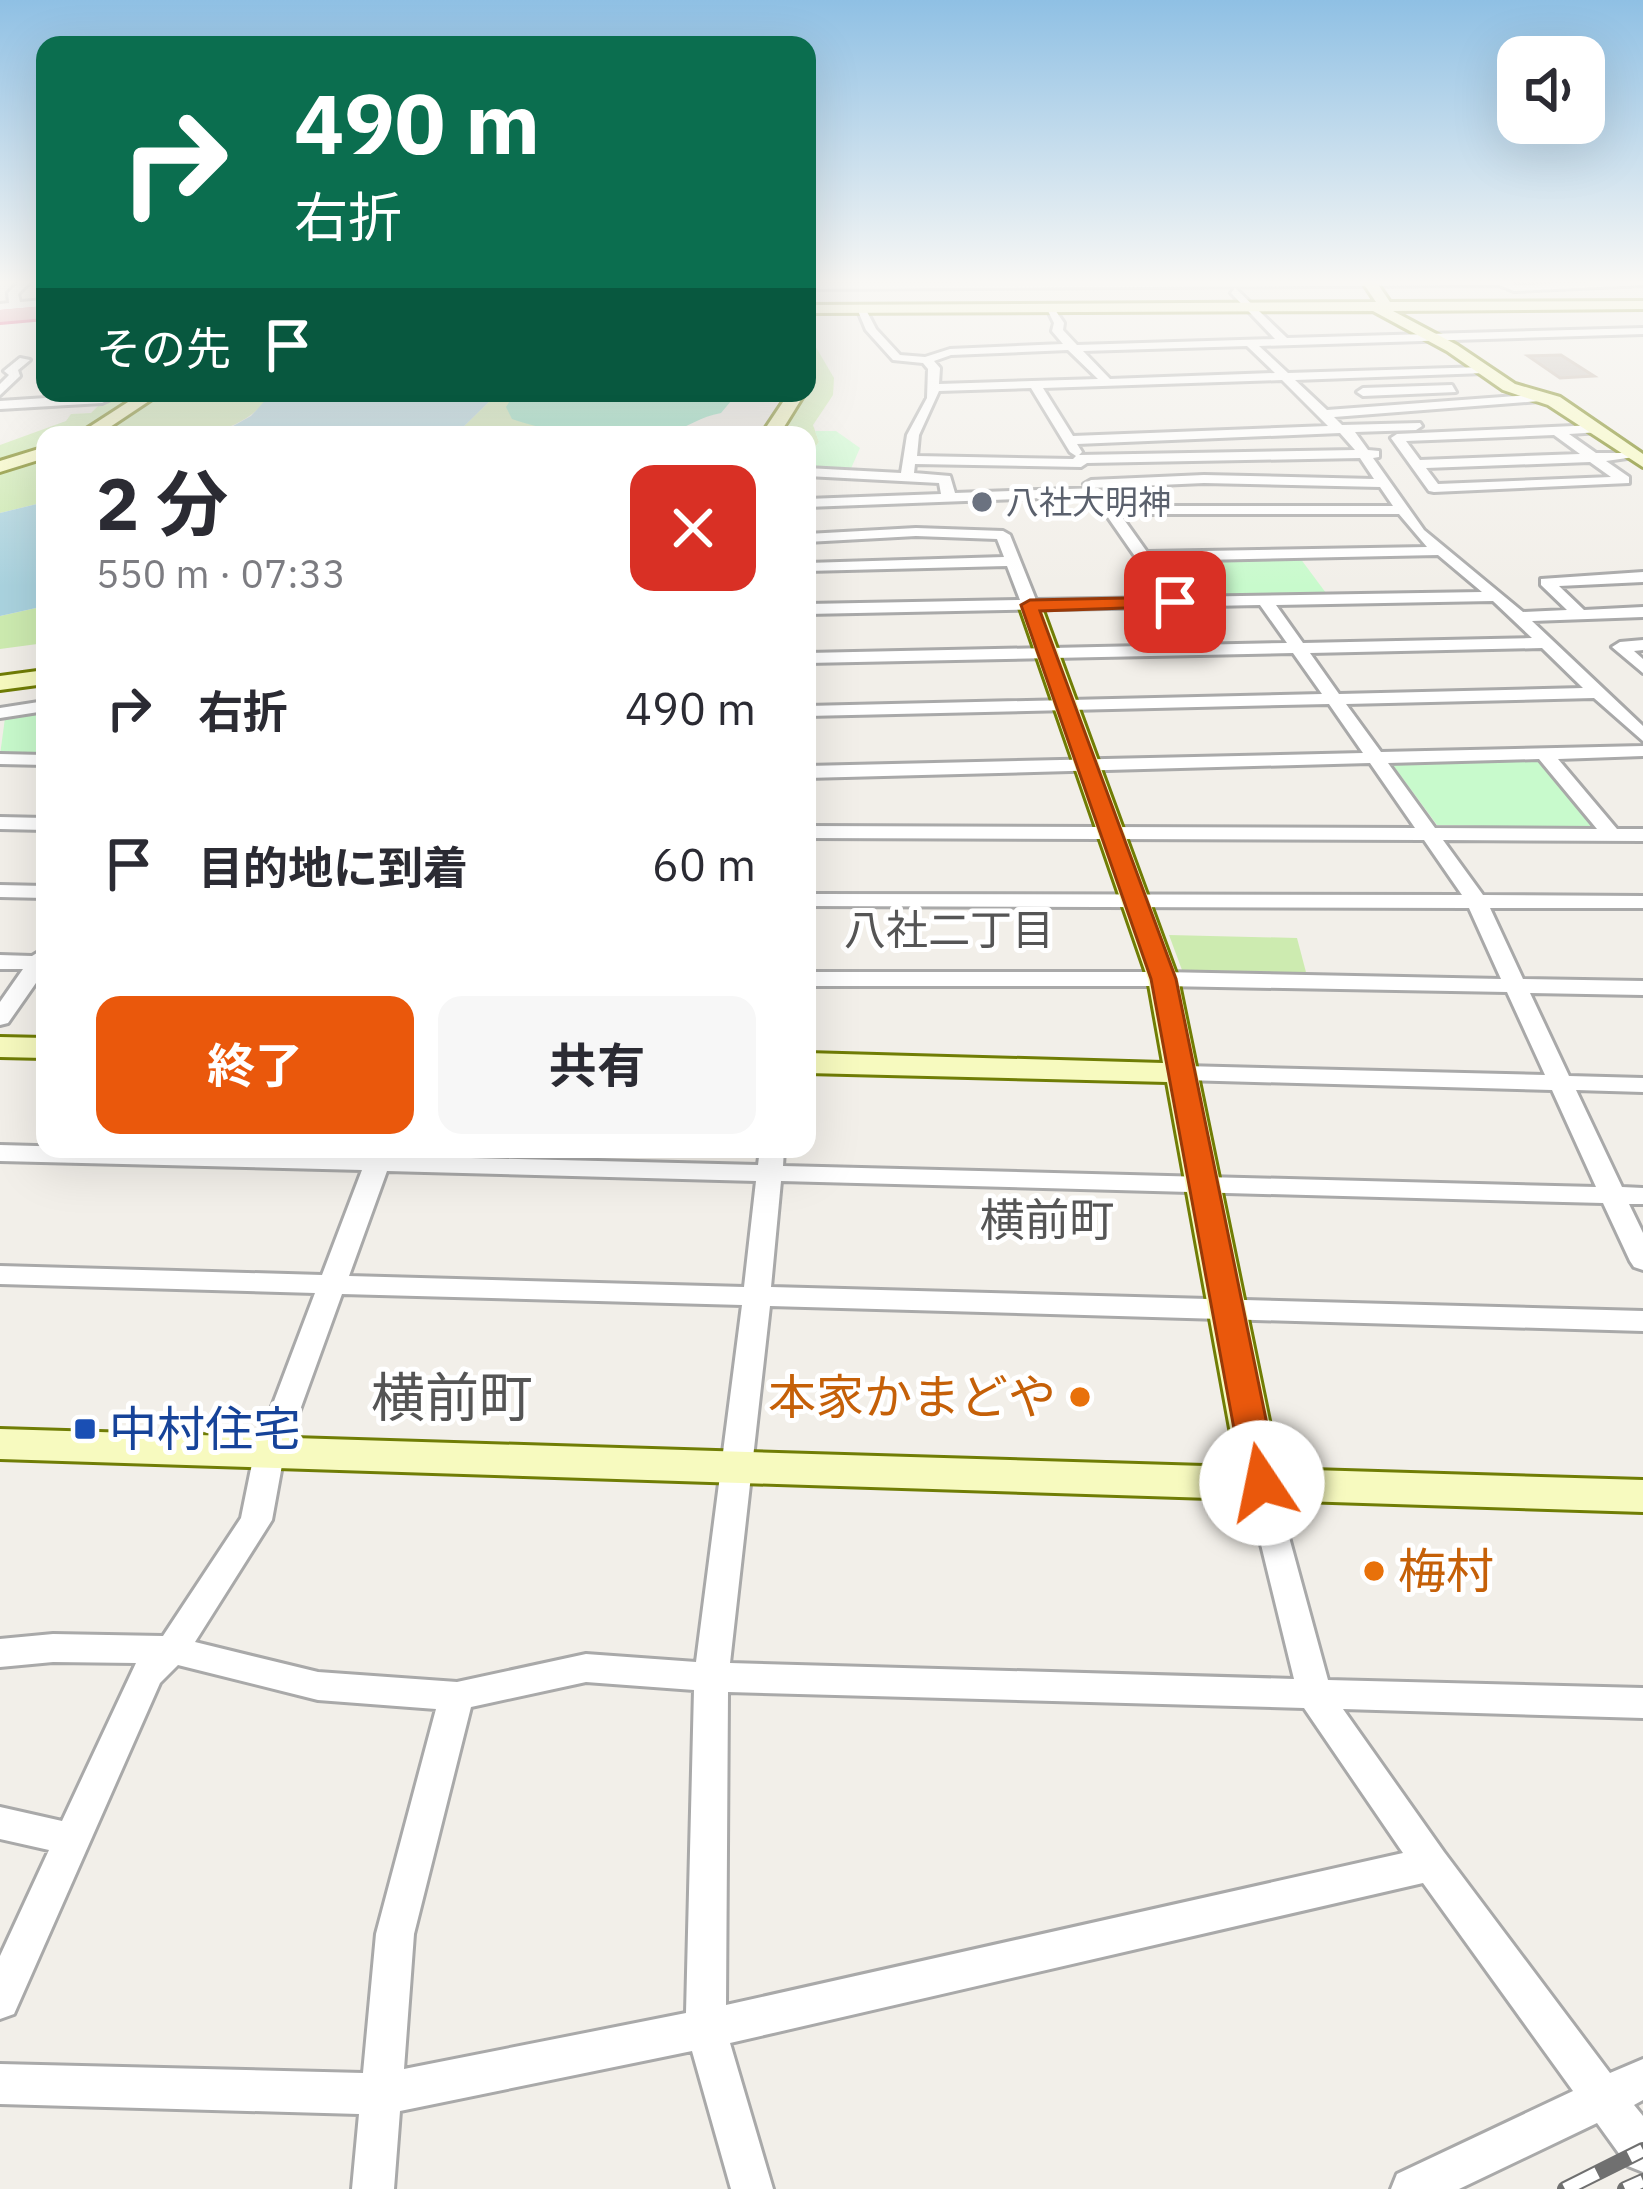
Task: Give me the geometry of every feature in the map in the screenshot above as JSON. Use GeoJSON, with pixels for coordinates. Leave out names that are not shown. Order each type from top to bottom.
{"type":"FeatureCollection","features":[{"type":"Feature","properties":{"kind":"street"},"geometry":{"type":"LineString","coordinates":[[907,477],[913,435],[933,398],[933,382]]}},
{"type":"Feature","properties":{"kind":"street"},"geometry":{"type":"LineString","coordinates":[[1106,382],[1109,385]]}},
{"type":"Feature","properties":{"kind":"street"},"geometry":{"type":"LineString","coordinates":[[932,388],[1176,382]]}},
{"type":"Feature","properties":{"kind":"street"},"geometry":{"type":"LineString","coordinates":[[1293,382],[1347,430],[1402,510],[1440,551],[1497,596],[1643,736]]}},
{"type":"Feature","properties":{"kind":"street"},"geometry":{"type":"LineString","coordinates":[[1349,382],[1381,411]]}},
{"type":"Feature","properties":{"kind":"street"},"geometry":{"type":"LineString","coordinates":[[1502,382],[1576,415],[1638,459]]}},
{"type":"Feature","properties":{"kind":"street"},"geometry":{"type":"LineString","coordinates":[[1363,392],[1509,387]]}},
{"type":"Feature","properties":{"kind":"street"},"geometry":{"type":"LineString","coordinates":[[1037,388],[1095,488],[1175,602]]}},
{"type":"Feature","properties":{"kind":"street"},"geometry":{"type":"LineString","coordinates":[[1325,414],[1540,397]]}},
{"type":"Feature","properties":{"kind":"street"},"geometry":{"type":"LineString","coordinates":[[5,425],[6,405],[54,402]]}},
{"type":"Feature","properties":{"kind":"street"},"geometry":{"type":"LineString","coordinates":[[100,426],[139,402]]}},
{"type":"Feature","properties":{"kind":"street"},"geometry":{"type":"LineString","coordinates":[[1070,440],[1347,430],[1576,415]]}},
{"type":"Feature","properties":{"kind":"street"},"geometry":{"type":"LineString","coordinates":[[1557,431],[1624,481],[1434,488],[1397,438],[1596,429]]}},
{"type":"Feature","properties":{"kind":"street"},"geometry":{"type":"LineString","coordinates":[[1221,435],[1255,478],[1247,482]]}},
{"type":"Feature","properties":{"kind":"street"},"geometry":{"type":"LineString","coordinates":[[909,460],[1364,454],[1638,459]]}},
{"type":"Feature","properties":{"kind":"street"},"geometry":{"type":"LineString","coordinates":[[0,467],[36,455]]}},
{"type":"Feature","properties":{"kind":"street"},"geometry":{"type":"LineString","coordinates":[[816,473],[945,479],[949,497]]}},
{"type":"Feature","properties":{"kind":"street"},"geometry":{"type":"LineString","coordinates":[[816,494],[840,475]]}},
{"type":"Feature","properties":{"kind":"street"},"geometry":{"type":"LineString","coordinates":[[816,500],[949,497],[1204,479],[1384,483]]}},
{"type":"Feature","properties":{"kind":"street"},"geometry":{"type":"LineString","coordinates":[[1247,482],[1268,510]]}},
{"type":"Feature","properties":{"kind":"street"},"geometry":{"type":"LineString","coordinates":[[898,499],[916,532]]}},
{"type":"Feature","properties":{"kind":"street"},"geometry":{"type":"LineString","coordinates":[[1110,510],[1402,510]]}},
{"type":"Feature","properties":{"kind":"street"},"geometry":{"type":"LineString","coordinates":[[816,538],[916,532],[1004,535],[1163,979],[1262,1483],[1315,1696],[1431,1864],[1643,2151]]}},
{"type":"Feature","properties":{"kind":"street"},"geometry":{"type":"LineString","coordinates":[[1144,557],[1440,551]]}},
{"type":"Feature","properties":{"kind":"street"},"geometry":{"type":"LineString","coordinates":[[1300,554],[1311,569]]}},
{"type":"Feature","properties":{"kind":"street"},"geometry":{"type":"LineString","coordinates":[[816,567],[1013,561]]}},
{"type":"Feature","properties":{"kind":"street"},"geometry":{"type":"LineString","coordinates":[[1581,615],[1546,582],[1643,577]]}},
{"type":"Feature","properties":{"kind":"street"},"geometry":{"type":"LineString","coordinates":[[1322,584],[1334,599]]}},
{"type":"Feature","properties":{"kind":"street"},"geometry":{"type":"LineString","coordinates":[[816,609],[1497,596]]}},
{"type":"Feature","properties":{"kind":"street"},"geometry":{"type":"LineString","coordinates":[[1265,601],[1475,899],[1643,1261]]}},
{"type":"Feature","properties":{"kind":"street"},"geometry":{"type":"LineString","coordinates":[[1518,617],[1643,612]]}},
{"type":"Feature","properties":{"kind":"street"},"geometry":{"type":"LineString","coordinates":[[816,658],[1544,643]]}},
{"type":"Feature","properties":{"kind":"street"},"geometry":{"type":"LineString","coordinates":[[1643,646],[1620,646],[1643,668]]}},
{"type":"Feature","properties":{"kind":"street"},"geometry":{"type":"LineString","coordinates":[[0,683],[36,678]]}},
{"type":"Feature","properties":{"kind":"street"},"geometry":{"type":"LineString","coordinates":[[816,711],[1598,693]]}},
{"type":"Feature","properties":{"kind":"street"},"geometry":{"type":"LineString","coordinates":[[0,713],[36,707]]}},
{"type":"Feature","properties":{"kind":"street"},"geometry":{"type":"LineString","coordinates":[[816,772],[1643,751]]}},
{"type":"Feature","properties":{"kind":"street"},"geometry":{"type":"LineString","coordinates":[[1544,753],[1611,834]]}},
{"type":"Feature","properties":{"kind":"street"},"geometry":{"type":"LineString","coordinates":[[0,759],[36,760]]}},
{"type":"Feature","properties":{"kind":"street"},"geometry":{"type":"LineString","coordinates":[[0,823],[36,824]]}},
{"type":"Feature","properties":{"kind":"street"},"geometry":{"type":"LineString","coordinates":[[816,832],[1643,835]]}},
{"type":"Feature","properties":{"kind":"street"},"geometry":{"type":"LineString","coordinates":[[0,891],[36,892]]}},
{"type":"Feature","properties":{"kind":"street"},"geometry":{"type":"LineString","coordinates":[[816,900],[1643,902]]}},
{"type":"Feature","properties":{"kind":"street"},"geometry":{"type":"LineString","coordinates":[[0,962],[36,959]]}},
{"type":"Feature","properties":{"kind":"street"},"geometry":{"type":"LineString","coordinates":[[0,1018],[36,967]]}},
{"type":"Feature","properties":{"kind":"street"},"geometry":{"type":"LineString","coordinates":[[816,979],[1163,979],[1643,988]]}},
{"type":"Feature","properties":{"kind":"street"},"geometry":{"type":"LineString","coordinates":[[0,1047],[36,1048]]}},
{"type":"Feature","properties":{"kind":"street"},"geometry":{"type":"LineString","coordinates":[[816,1064],[1643,1085]]}},
{"type":"Feature","properties":{"kind":"street"},"geometry":{"type":"LineString","coordinates":[[0,1153],[36,1153]]}},
{"type":"Feature","properties":{"kind":"street"},"geometry":{"type":"LineString","coordinates":[[0,2000],[147,1674],[172,1650],[256,1520],[269,1454],[379,1158]]}},
{"type":"Feature","properties":{"kind":"street"},"geometry":{"type":"LineString","coordinates":[[536,1158],[771,1161],[1204,1183],[1643,1196]]}},
{"type":"Feature","properties":{"kind":"street"},"geometry":{"type":"LineString","coordinates":[[752,2189],[706,2029],[711,1677],[739,1468],[771,1161]]}},
{"type":"Feature","properties":{"kind":"street"},"geometry":{"type":"LineString","coordinates":[[0,1275],[1643,1321]]}},
{"type":"Feature","properties":{"kind":"street"},"geometry":{"type":"LineString","coordinates":[[0,1444],[1643,1496]]}},
{"type":"Feature","properties":{"kind":"street"},"geometry":{"type":"LineString","coordinates":[[0,1653],[53,1648],[172,1650],[318,1686],[457,1696],[586,1668],[711,1677],[1643,1703]]}},
{"type":"Feature","properties":{"kind":"street"},"geometry":{"type":"LineString","coordinates":[[373,2189],[394,1934],[457,1696]]}},
{"type":"Feature","properties":{"kind":"street"},"geometry":{"type":"LineString","coordinates":[[0,1823],[71,1839]]}},
{"type":"Feature","properties":{"kind":"street"},"geometry":{"type":"LineString","coordinates":[[0,2084],[381,2094],[706,2029],[1431,1864]]}},
{"type":"Feature","properties":{"kind":"street"},"geometry":{"type":"LineString","coordinates":[[1412,2189],[1643,2079]]}},
{"type":"Feature","properties":{"kind":"green space"},"geometry":{"type":"Polygon","coordinates":[[[816,382],[834,382],[833,395],[813,426],[788,423],[798,402],[816,402],[816,382]]]}},
{"type":"Feature","properties":{"kind":"green space"},"geometry":{"type":"Polygon","coordinates":[[[102,402],[133,402],[93,426],[52,426],[71,414],[91,413],[102,402]]]}},
{"type":"Feature","properties":{"kind":"green space"},"geometry":{"type":"Polygon","coordinates":[[[144,402],[264,402],[230,426],[106,426],[144,402]]]}},
{"type":"Feature","properties":{"kind":"green space"},"geometry":{"type":"Polygon","coordinates":[[[489,402],[509,402],[542,426],[464,426],[489,402]]]}},
{"type":"Feature","properties":{"kind":"green space"},"geometry":{"type":"Polygon","coordinates":[[[509,402],[730,402],[721,413],[686,426],[539,426],[512,419],[506,407],[509,402]]]}},
{"type":"Feature","properties":{"kind":"green space"},"geometry":{"type":"Polygon","coordinates":[[[816,431],[836,431],[860,448],[849,473],[816,469],[816,431]]]}},
{"type":"Feature","properties":{"kind":"green space"},"geometry":{"type":"Polygon","coordinates":[[[36,432],[36,452],[0,464],[0,445],[36,432]]]}},
{"type":"Feature","properties":{"kind":"green space"},"geometry":{"type":"Polygon","coordinates":[[[36,458],[36,504],[0,513],[0,469],[36,458]]]}},
{"type":"Feature","properties":{"kind":"green space"},"geometry":{"type":"Polygon","coordinates":[[[1300,558],[1326,593],[1186,598],[1179,596],[1155,561],[1300,558]]]}},
{"type":"Feature","properties":{"kind":"green space"},"geometry":{"type":"Polygon","coordinates":[[[36,608],[36,644],[0,649],[0,616],[36,608]]]}},
{"type":"Feature","properties":{"kind":"green space"},"geometry":{"type":"Polygon","coordinates":[[[36,712],[36,756],[0,755],[5,718],[36,712]]]}},
{"type":"Feature","properties":{"kind":"green space"},"geometry":{"type":"Polygon","coordinates":[[[1542,758],[1598,828],[1437,825],[1392,764],[1542,758]]]}},
{"type":"Feature","properties":{"kind":"green space"},"geometry":{"type":"Polygon","coordinates":[[[1169,935],[1297,938],[1307,976],[1189,973],[1182,970],[1169,935]]]}},
{"type":"Feature","properties":{"kind":"water"},"geometry":{"type":"Polygon","coordinates":[[[264,402],[489,402],[464,426],[233,426],[264,402]]]}},
{"type":"Feature","properties":{"kind":"water"},"geometry":{"type":"Polygon","coordinates":[[[36,504],[36,608],[0,616],[0,513],[36,504]]]}},
{"type":"Feature","properties":{"kind":"railway"},"geometry":{"type":"LineString","coordinates":[[1565,2189],[1643,2150]]}},
{"type":"Feature","properties":{"kind":"railway"},"geometry":{"type":"LineString","coordinates":[[1625,2189],[1643,2181]]}},
{"type":"Feature","properties":{"kind":"place","name":"八社大明神"},"geometry":{"type":"Point","coordinates":[982,502]}},
{"type":"Feature","properties":{"kind":"place","name":"本家かまどや"},"geometry":{"type":"Point","coordinates":[1080,1397]}},
{"type":"Feature","properties":{"kind":"place","name":"中村住宅"},"geometry":{"type":"Point","coordinates":[85,1429]}},
{"type":"Feature","properties":{"kind":"place","name":"梅村"},"geometry":{"type":"Point","coordinates":[1374,1571]}},
{"type":"Feature","properties":{"kind":"district","name":"八社二丁目"},"geometry":{"type":"Point","coordinates":[949,930]}},
{"type":"Feature","properties":{"kind":"district","name":"横前町"},"geometry":{"type":"Point","coordinates":[1047,1220]}},
{"type":"Feature","properties":{"kind":"district","name":"横前町"},"geometry":{"type":"Point","coordinates":[452,1398]}},
{"type":"Feature","properties":{"kind":"route"},"geometry":{"type":"LineString","coordinates":[[1175,602],[1030,605],[1163,979],[1262,1483]]}}]}
